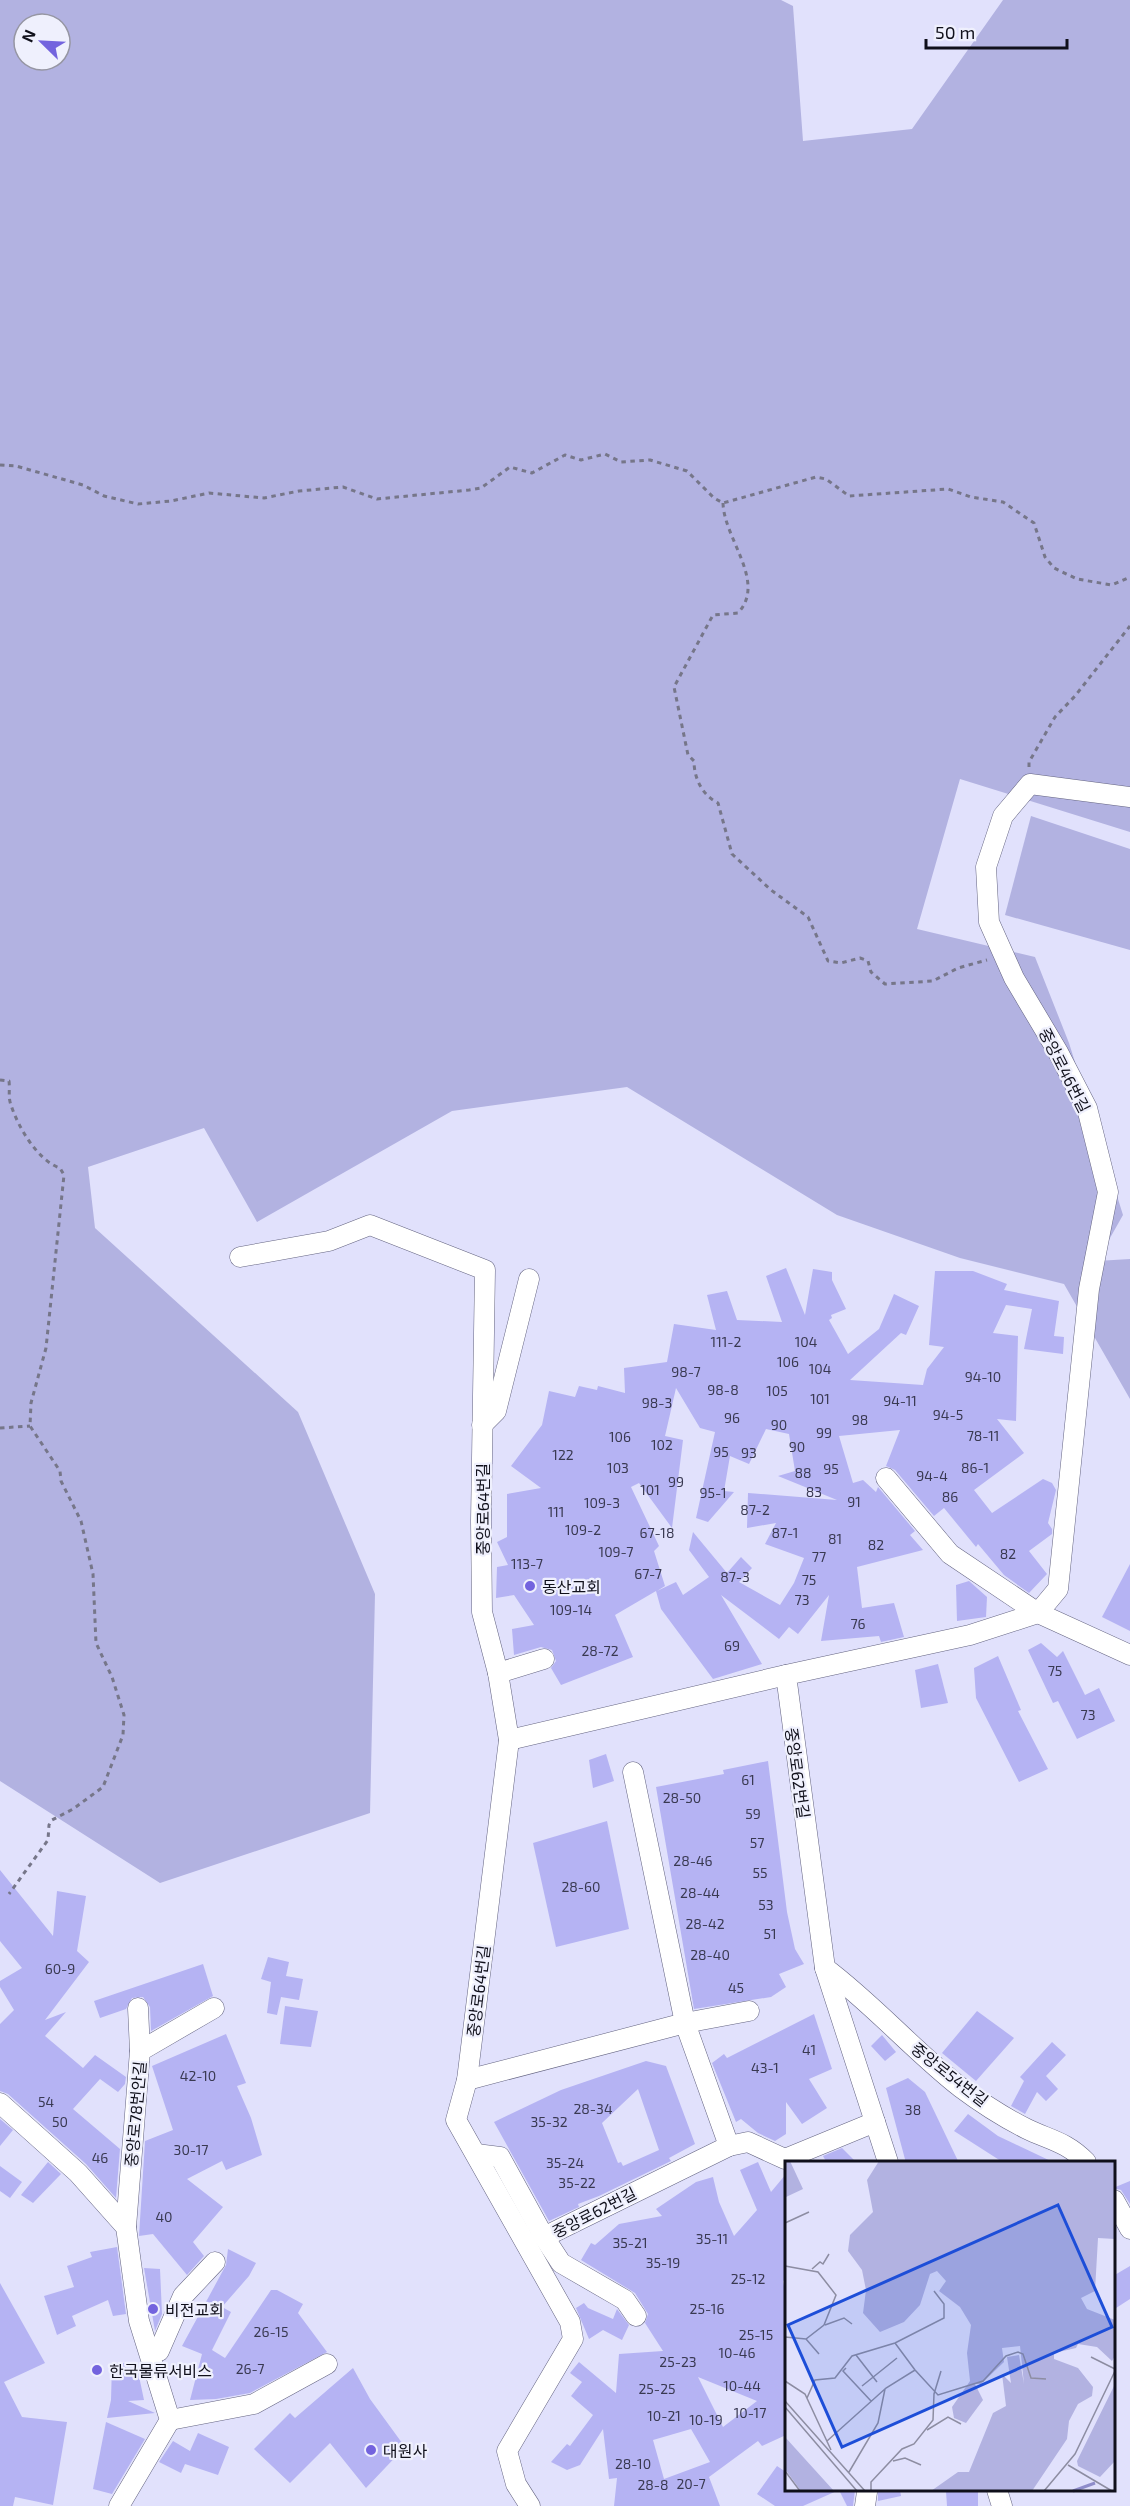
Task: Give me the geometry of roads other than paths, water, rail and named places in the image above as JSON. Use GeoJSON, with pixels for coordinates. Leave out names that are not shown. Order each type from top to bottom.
{"type":"FeatureCollection","features":[{"type":"Feature","properties":{"kind":"street","name":"중앙로46번길"},"geometry":{"type":"LineString","coordinates":[[1038,1613],[1058,1588],[1089,1290],[1108,1192],[1087,1108],[1058,1052],[1014,978],[989,922],[986,867],[1003,816],[1030,784],[1130,797]]}},
{"type":"Feature","properties":{"kind":"street","name":"중앙로64번길"},"geometry":{"type":"LineString","coordinates":[[240,1257],[329,1241],[370,1225],[485,1270],[482,1612],[498,1673],[508,1740],[466,2080],[456,2120],[570,2322],[573,2339],[507,2451],[516,2484],[530,2506]]}},
{"type":"Feature","properties":{"kind":"street"},"geometry":{"type":"LineString","coordinates":[[483,1425],[496,1411],[529,1279]]}},
{"type":"Feature","properties":{"kind":"street"},"geometry":{"type":"LineString","coordinates":[[886,1478],[950,1554],[1038,1613],[1130,1655]]}},
{"type":"Feature","properties":{"kind":"street"},"geometry":{"type":"LineString","coordinates":[[508,1740],[970,1635],[1038,1613]]}},
{"type":"Feature","properties":{"kind":"street"},"geometry":{"type":"LineString","coordinates":[[498,1673],[544,1659]]}},
{"type":"Feature","properties":{"kind":"street","name":"중앙로62번길"},"geometry":{"type":"LineString","coordinates":[[786,1675],[825,1968],[887,2161]]}},
{"type":"Feature","properties":{"kind":"street"},"geometry":{"type":"LineString","coordinates":[[633,1772],[685,2023],[729,2146]]}},
{"type":"Feature","properties":{"kind":"street","name":"중앙로54번길"},"geometry":{"type":"LineString","coordinates":[[825,1968],[849,1986],[894,2031],[962,2088],[1025,2128],[1072,2148],[1084,2161]]}},
{"type":"Feature","properties":{"kind":"street"},"geometry":{"type":"LineString","coordinates":[[138,2008],[140,2051]]}},
{"type":"Feature","properties":{"kind":"street","name":"중앙로78번안길"},"geometry":{"type":"LineString","coordinates":[[170,2420],[139,2321],[126,2227],[140,2051],[214,2008]]}},
{"type":"Feature","properties":{"kind":"street"},"geometry":{"type":"LineString","coordinates":[[466,2080],[685,2023],[749,2011]]}},
{"type":"Feature","properties":{"kind":"street"},"geometry":{"type":"LineString","coordinates":[[0,2103],[78,2173],[126,2227]]}},
{"type":"Feature","properties":{"kind":"street","name":"중앙로62번길"},"geometry":{"type":"LineString","coordinates":[[544,2237],[729,2146],[748,2142],[785,2159],[875,2122]]}},
{"type":"Feature","properties":{"kind":"street","name":"중앙로62번길"},"geometry":{"type":"LineString","coordinates":[[476,2154],[500,2157],[561,2263],[625,2300],[636,2316]]}},
{"type":"Feature","properties":{"kind":"street"},"geometry":{"type":"LineString","coordinates":[[1115,2203],[1130,2229]]}},
{"type":"Feature","properties":{"kind":"street"},"geometry":{"type":"LineString","coordinates":[[150,2354],[159,2351],[183,2296],[215,2262]]}},
{"type":"Feature","properties":{"kind":"street"},"geometry":{"type":"LineString","coordinates":[[118,2506],[170,2420],[255,2404],[327,2364]]}},
{"type":"Feature","properties":{"kind":"street"},"geometry":{"type":"LineString","coordinates":[[997,2491],[1002,2506]]}},
{"type":"Feature","properties":{"kind":"place","name":"동산교회"},"geometry":{"type":"Point","coordinates":[530,1586]}},
{"type":"Feature","properties":{"kind":"place","name":"비전교회"},"geometry":{"type":"Point","coordinates":[153,2309]}},
{"type":"Feature","properties":{"kind":"place","name":"한국물류서비스"},"geometry":{"type":"Point","coordinates":[97,2370]}},
{"type":"Feature","properties":{"kind":"place","name":"대원사"},"geometry":{"type":"Point","coordinates":[371,2450]}}]}
